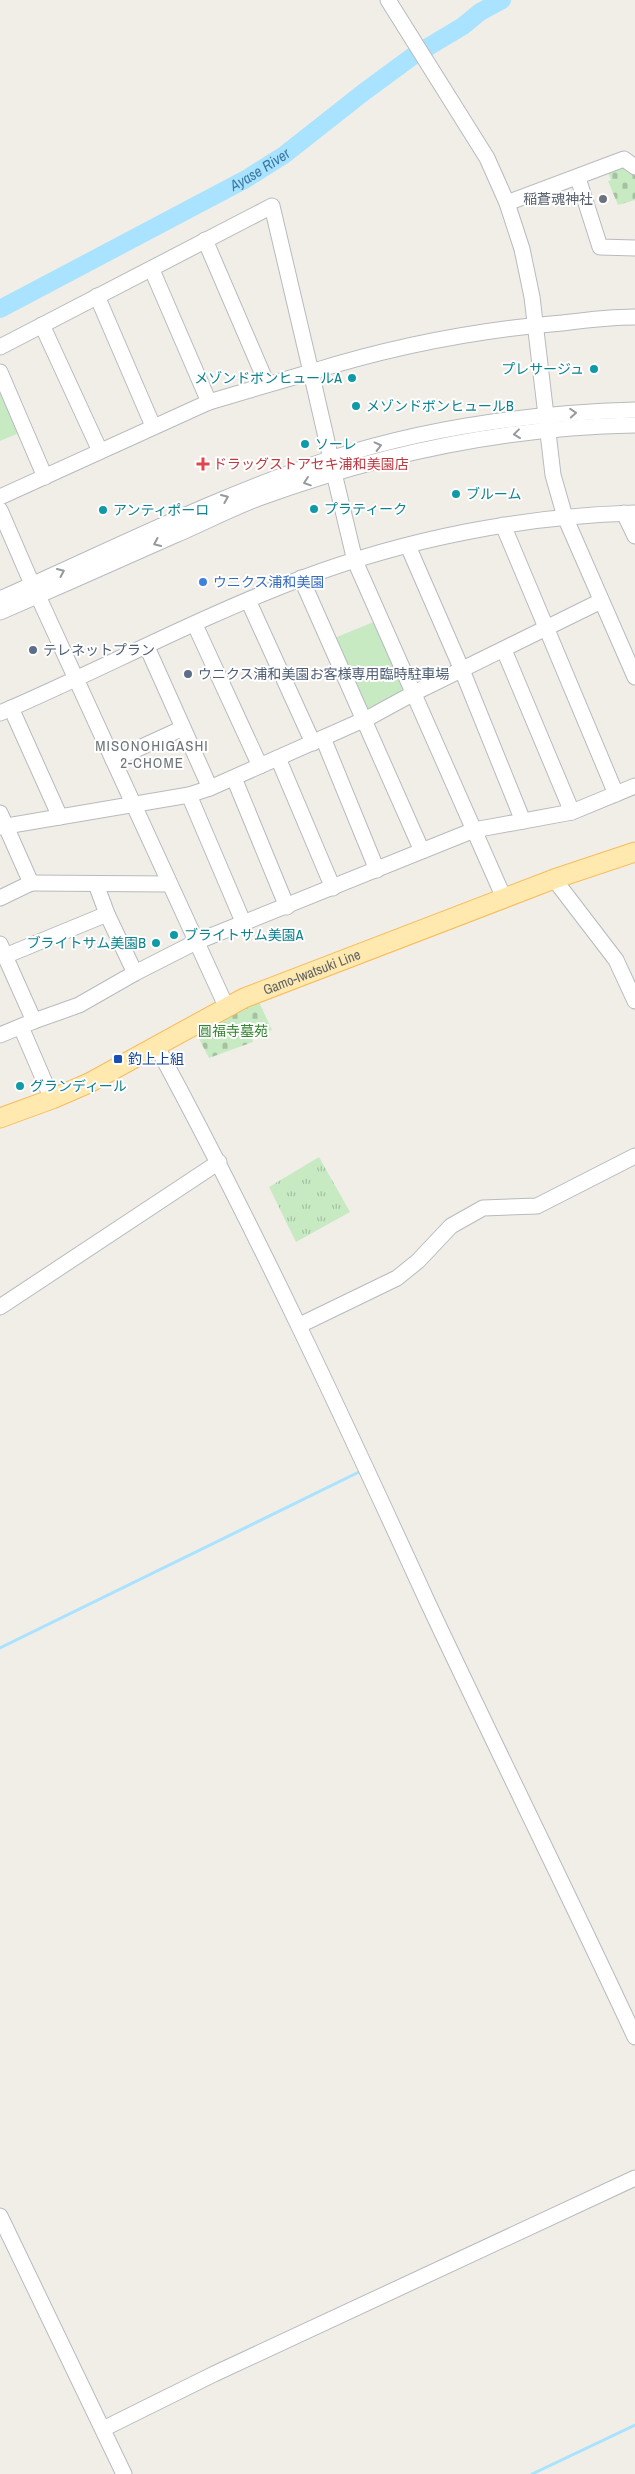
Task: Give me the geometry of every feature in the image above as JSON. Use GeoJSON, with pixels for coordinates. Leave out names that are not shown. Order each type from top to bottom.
{"type":"FeatureCollection","features":[{"type":"Feature","properties":{"kind":"main road","name":"Gamo-Iwatsuki Line"},"geometry":{"type":"LineString","coordinates":[[0,1118],[89,1083],[157,1047],[226,1006],[270,987],[554,878],[635,852]]}},
{"type":"Feature","properties":{"kind":"street"},"geometry":{"type":"LineString","coordinates":[[388,0],[487,158],[507,203],[528,271],[536,325],[552,475],[565,517],[634,671]]}},
{"type":"Feature","properties":{"kind":"street"},"geometry":{"type":"LineString","coordinates":[[507,203],[578,178],[624,159],[635,167]]}},
{"type":"Feature","properties":{"kind":"street"},"geometry":{"type":"LineString","coordinates":[[578,178],[600,247],[635,248]]}},
{"type":"Feature","properties":{"kind":"street"},"geometry":{"type":"LineString","coordinates":[[0,347],[97,296],[152,270],[205,240],[272,206],[355,561],[504,898]]}},
{"type":"Feature","properties":{"kind":"street"},"geometry":{"type":"LineString","coordinates":[[205,240],[267,384]]}},
{"type":"Feature","properties":{"kind":"street"},"geometry":{"type":"LineString","coordinates":[[152,270],[209,402]]}},
{"type":"Feature","properties":{"kind":"street"},"geometry":{"type":"LineString","coordinates":[[97,296],[153,426]]}},
{"type":"Feature","properties":{"kind":"street"},"geometry":{"type":"LineString","coordinates":[[0,497],[209,402],[267,384],[411,344],[484,331],[635,317]]}},
{"type":"Feature","properties":{"kind":"street"},"geometry":{"type":"LineString","coordinates":[[42,325],[100,451]]}},
{"type":"Feature","properties":{"kind":"street"},"geometry":{"type":"LineString","coordinates":[[0,372],[45,477]]}},
{"type":"Feature","properties":{"kind":"street"},"geometry":{"type":"LineString","coordinates":[[0,599],[35,590],[257,499],[332,466],[438,432],[546,423],[635,410]]}},
{"type":"Feature","properties":{"kind":"street"},"geometry":{"type":"LineString","coordinates":[[546,423],[635,425]]}},
{"type":"Feature","properties":{"kind":"street"},"geometry":{"type":"LineString","coordinates":[[0,510],[226,1006]]}},
{"type":"Feature","properties":{"kind":"street"},"geometry":{"type":"LineString","coordinates":[[60,817],[5,711],[248,600],[301,578],[408,546],[504,525],[565,517],[630,513],[635,536]]}},
{"type":"Feature","properties":{"kind":"street"},"geometry":{"type":"LineString","coordinates":[[504,525],[616,794]]}},
{"type":"Feature","properties":{"kind":"street"},"geometry":{"type":"LineString","coordinates":[[408,546],[462,670],[523,821]]}},
{"type":"Feature","properties":{"kind":"street"},"geometry":{"type":"LineString","coordinates":[[301,578],[362,721],[422,852]]}},
{"type":"Feature","properties":{"kind":"street"},"geometry":{"type":"LineString","coordinates":[[0,612],[35,590]]}},
{"type":"Feature","properties":{"kind":"street"},"geometry":{"type":"LineString","coordinates":[[248,600],[318,741],[377,870]]}},
{"type":"Feature","properties":{"kind":"street"},"geometry":{"type":"LineString","coordinates":[[31,883],[2,822],[60,817],[188,795],[210,788],[362,721],[414,693],[601,601]]}},
{"type":"Feature","properties":{"kind":"street"},"geometry":{"type":"LineString","coordinates":[[196,625],[260,766]]}},
{"type":"Feature","properties":{"kind":"street"},"geometry":{"type":"LineString","coordinates":[[147,647],[210,788]]}},
{"type":"Feature","properties":{"kind":"street"},"geometry":{"type":"LineString","coordinates":[[504,650],[572,812]]}},
{"type":"Feature","properties":{"kind":"street"},"geometry":{"type":"LineString","coordinates":[[113,760],[183,728]]}},
{"type":"Feature","properties":{"kind":"street"},"geometry":{"type":"LineString","coordinates":[[278,758],[333,888]]}},
{"type":"Feature","properties":{"kind":"street"},"geometry":{"type":"LineString","coordinates":[[234,778],[287,907]]}},
{"type":"Feature","properties":{"kind":"street"},"geometry":{"type":"LineString","coordinates":[[0,1035],[79,1005],[135,973],[196,942],[287,907],[474,830],[572,812],[635,786]]}},
{"type":"Feature","properties":{"kind":"street"},"geometry":{"type":"LineString","coordinates":[[188,795],[244,924]]}},
{"type":"Feature","properties":{"kind":"street"},"geometry":{"type":"LineString","coordinates":[[554,878],[616,960],[635,1001]]}},
{"type":"Feature","properties":{"kind":"street"},"geometry":{"type":"LineString","coordinates":[[0,898],[31,883],[169,884]]}},
{"type":"Feature","properties":{"kind":"street"},"geometry":{"type":"LineString","coordinates":[[96,884],[107,914],[135,973]]}},
{"type":"Feature","properties":{"kind":"street"},"geometry":{"type":"LineString","coordinates":[[52,1099],[3,950],[107,914]]}},
{"type":"Feature","properties":{"kind":"street"},"geometry":{"type":"LineString","coordinates":[[157,1047],[220,1162],[300,1325],[348,1431],[635,2037]]}},
{"type":"Feature","properties":{"kind":"street"},"geometry":{"type":"LineString","coordinates":[[300,1325],[397,1278],[418,1261],[451,1226],[484,1208],[536,1206],[635,1156]]}},
{"type":"Feature","properties":{"kind":"street"},"geometry":{"type":"LineString","coordinates":[[0,1307],[220,1162]]}},
{"type":"Feature","properties":{"kind":"street"},"geometry":{"type":"LineString","coordinates":[[103,2428],[214,2374],[635,2178]]}},
{"type":"Feature","properties":{"kind":"street"},"geometry":{"type":"LineString","coordinates":[[0,2216],[124,2474]]}},
{"type":"Feature","properties":{"kind":"green space"},"geometry":{"type":"Polygon","coordinates":[[[625,164],[635,172],[635,200],[618,205],[608,181],[611,180],[607,170],[625,164]]]}},
{"type":"Feature","properties":{"kind":"green space"},"geometry":{"type":"Polygon","coordinates":[[[0,389],[19,433],[0,441],[0,389]]]}},
{"type":"Feature","properties":{"kind":"green space"},"geometry":{"type":"Polygon","coordinates":[[[376,621],[405,687],[403,692],[367,709],[332,639],[376,621]]]}},
{"type":"Feature","properties":{"kind":"green space","name":"圓福寺墓苑"},"geometry":{"type":"Polygon","coordinates":[[[259,1002],[272,1030],[252,1037],[253,1042],[209,1058],[196,1033],[229,1013],[259,1002]]]}},
{"type":"Feature","properties":{"kind":"green space"},"geometry":{"type":"Polygon","coordinates":[[[319,1157],[350,1212],[296,1242],[269,1187],[319,1157]]]}},
{"type":"Feature","properties":{"kind":"waterway","name":"Ayase River"},"geometry":{"type":"LineString","coordinates":[[0,309],[246,179],[284,155],[413,56],[463,26],[480,12],[502,0]]}},
{"type":"Feature","properties":{"kind":"waterway"},"geometry":{"type":"LineString","coordinates":[[0,1648],[361,1471]]}},
{"type":"Feature","properties":{"kind":"waterway"},"geometry":{"type":"LineString","coordinates":[[532,2474],[635,2425]]}},
{"type":"Feature","properties":{"kind":"place","name":"稲蒼魂神社"},"geometry":{"type":"Point","coordinates":[603,199]}},
{"type":"Feature","properties":{"kind":"place","name":"プレサージュ"},"geometry":{"type":"Point","coordinates":[594,369]}},
{"type":"Feature","properties":{"kind":"place","name":"メゾンドボンヒュールA"},"geometry":{"type":"Point","coordinates":[352,378]}},
{"type":"Feature","properties":{"kind":"place","name":"メゾンドボンヒュールB"},"geometry":{"type":"Point","coordinates":[356,406]}},
{"type":"Feature","properties":{"kind":"place","name":"ソーレ"},"geometry":{"type":"Point","coordinates":[305,444]}},
{"type":"Feature","properties":{"kind":"place","name":"ドラッグストアセキ浦和美園店"},"geometry":{"type":"Point","coordinates":[203,464]}},
{"type":"Feature","properties":{"kind":"place","name":"ブルーム"},"geometry":{"type":"Point","coordinates":[456,494]}},
{"type":"Feature","properties":{"kind":"place","name":"プラティーク"},"geometry":{"type":"Point","coordinates":[314,509]}},
{"type":"Feature","properties":{"kind":"place","name":"アンティポーロ"},"geometry":{"type":"Point","coordinates":[103,510]}},
{"type":"Feature","properties":{"kind":"place","name":"ウニクス浦和美園"},"geometry":{"type":"Point","coordinates":[203,582]}},
{"type":"Feature","properties":{"kind":"place","name":"テレネットプラン"},"geometry":{"type":"Point","coordinates":[33,650]}},
{"type":"Feature","properties":{"kind":"place","name":"ウニクス浦和美園お客様専用臨時駐車場"},"geometry":{"type":"Point","coordinates":[188,674]}},
{"type":"Feature","properties":{"kind":"place","name":"ブライトサム美園A"},"geometry":{"type":"Point","coordinates":[174,935]}},
{"type":"Feature","properties":{"kind":"place","name":"ブライトサム美園B"},"geometry":{"type":"Point","coordinates":[156,943]}},
{"type":"Feature","properties":{"kind":"place","name":"釣上上組"},"geometry":{"type":"Point","coordinates":[118,1059]}},
{"type":"Feature","properties":{"kind":"place","name":"グランディール"},"geometry":{"type":"Point","coordinates":[20,1086]}},
{"type":"Feature","properties":{"kind":"district","name":"MISONOHIGASHI 2-CHOME"},"geometry":{"type":"Point","coordinates":[152,754]}}]}
